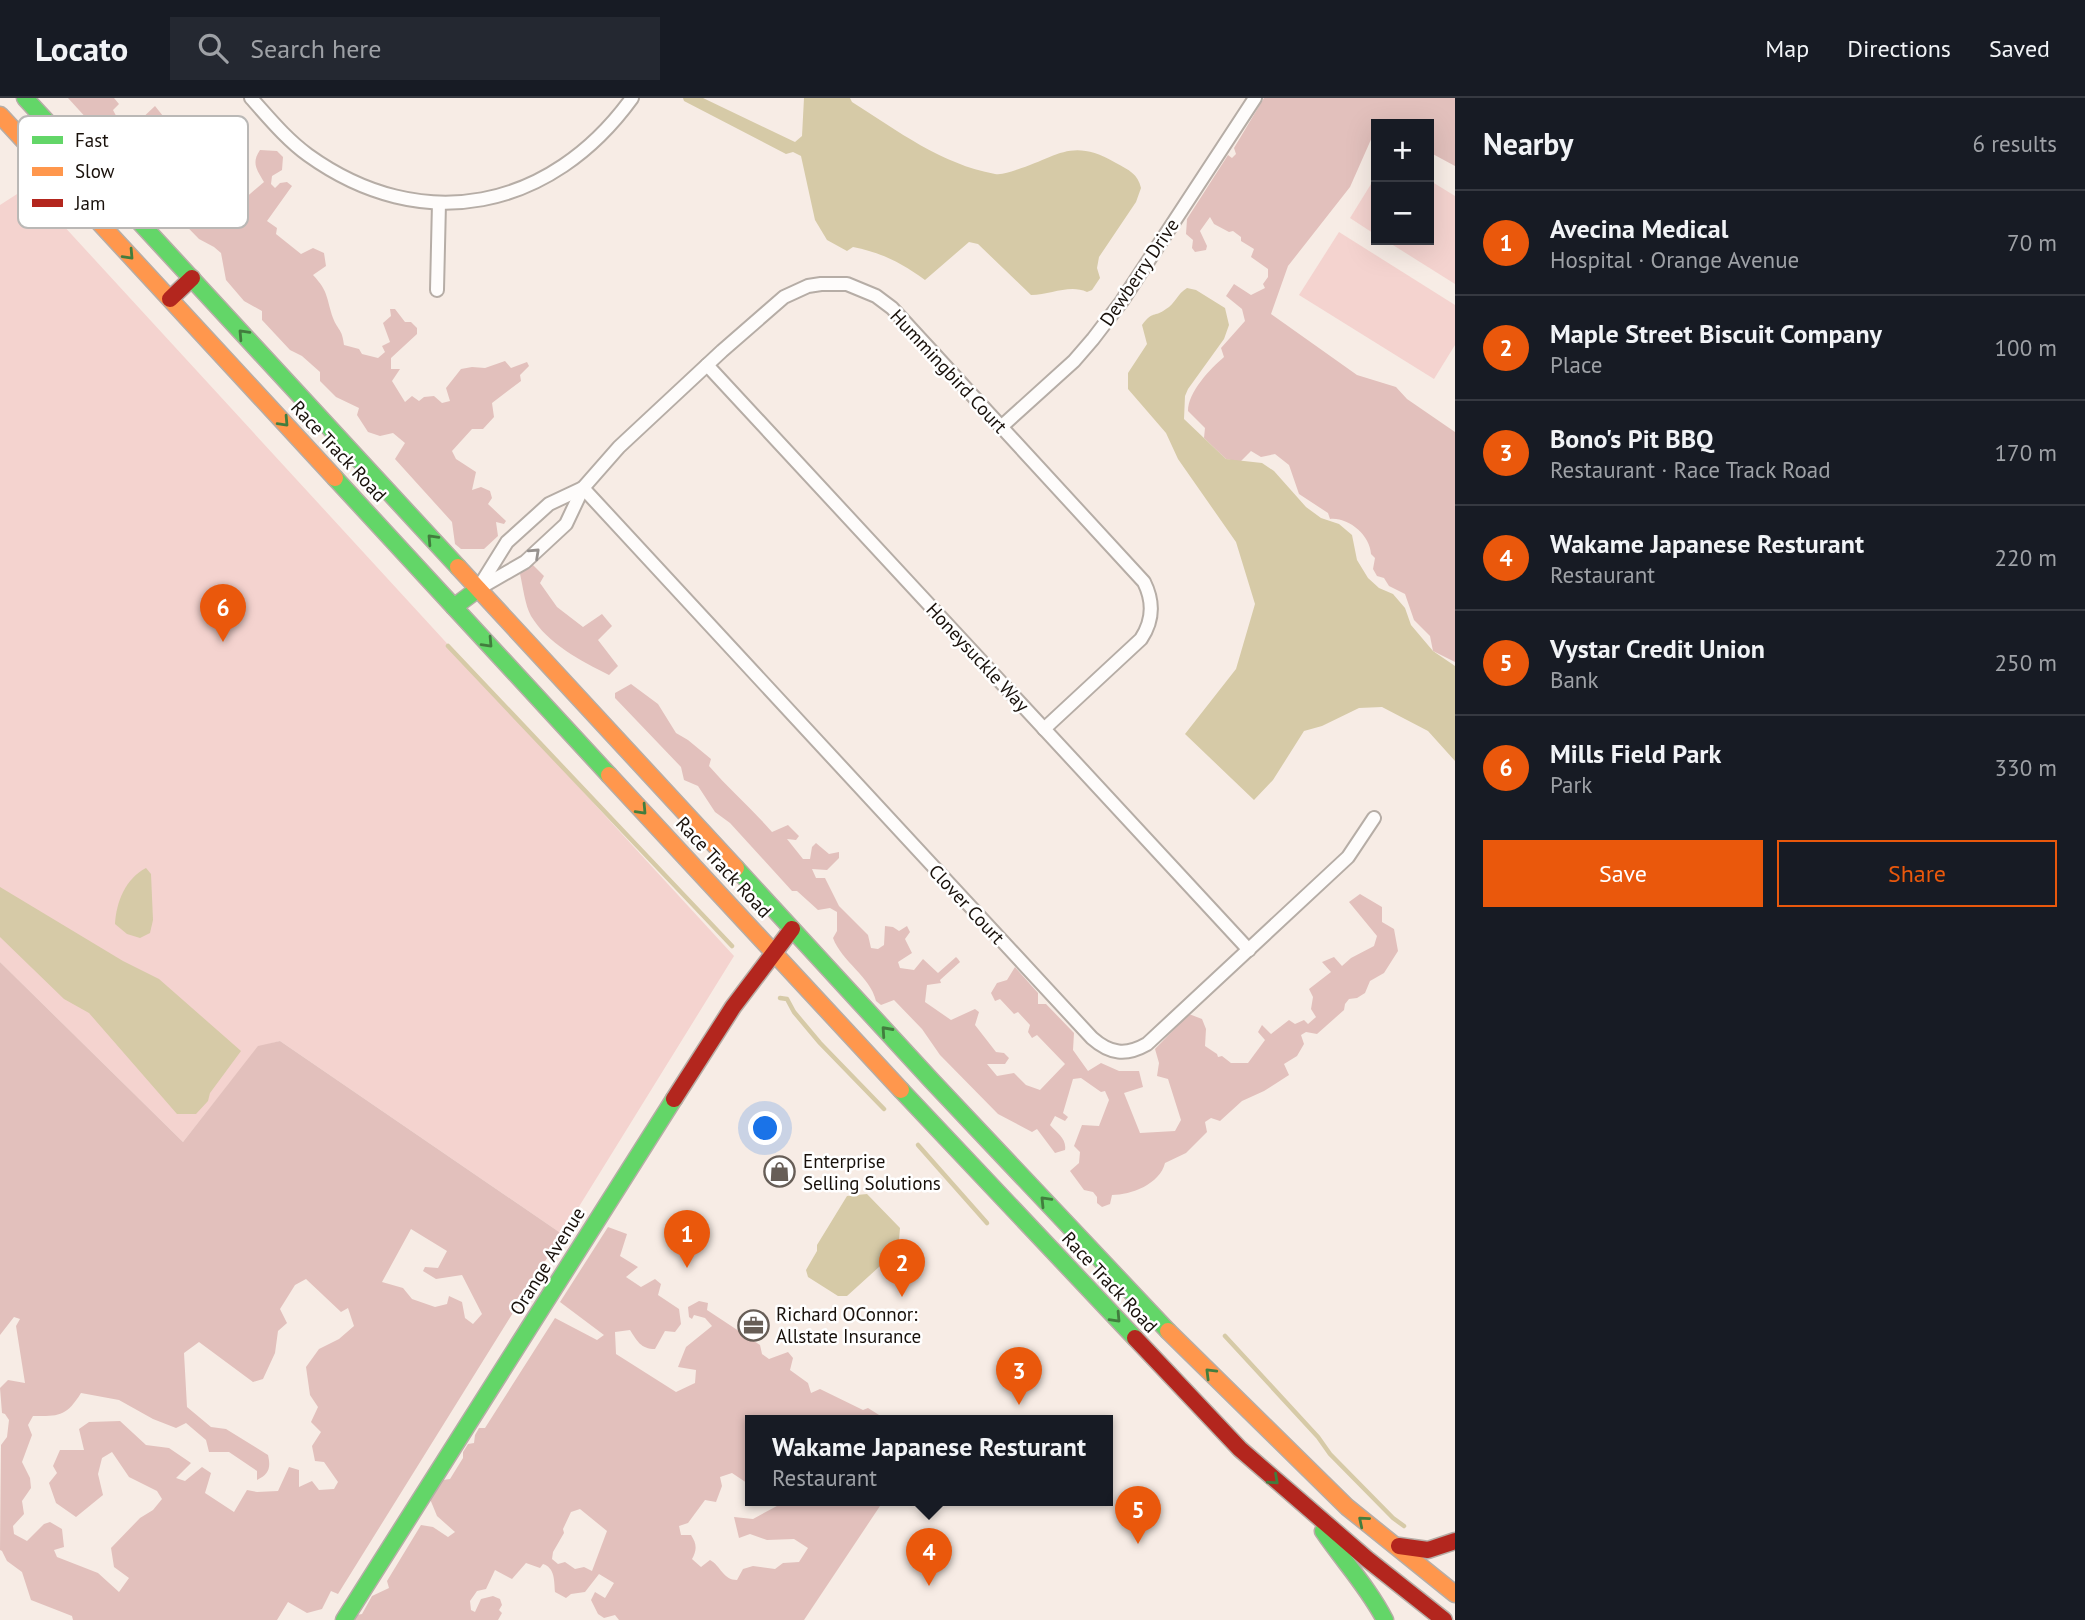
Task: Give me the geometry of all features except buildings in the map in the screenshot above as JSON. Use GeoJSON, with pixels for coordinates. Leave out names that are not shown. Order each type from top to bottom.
{"type":"FeatureCollection","features":[{"type":"Feature","properties":{"kind":"main road","name":"Race Track Road"},"geometry":{"type":"LineString","coordinates":[[25,98],[42,116]]}},
{"type":"Feature","properties":{"kind":"main road","name":"Race Track Road"},"geometry":{"type":"LineString","coordinates":[[0,115],[18,134]]}},
{"type":"Feature","properties":{"kind":"main road","name":"Race Track Road"},"geometry":{"type":"LineString","coordinates":[[104,228],[773,952],[1240,1449],[1433,1617]]}},
{"type":"Feature","properties":{"kind":"main road","name":"Race Track Road"},"geometry":{"type":"LineString","coordinates":[[146,228],[942,1093],[1177,1340],[1354,1514],[1453,1589]]}},
{"type":"Feature","properties":{"kind":"main road"},"geometry":{"type":"LineString","coordinates":[[170,299],[192,278]]}},
{"type":"Feature","properties":{"kind":"main road"},"geometry":{"type":"LineString","coordinates":[[454,607],[478,589]]}},
{"type":"Feature","properties":{"kind":"main road","name":"Orange Avenue"},"geometry":{"type":"LineString","coordinates":[[344,1620],[733,1007],[792,929]]}},
{"type":"Feature","properties":{"kind":"main road"},"geometry":{"type":"LineString","coordinates":[[1088,1289],[1110,1269]]}},
{"type":"Feature","properties":{"kind":"main road"},"geometry":{"type":"LineString","coordinates":[[1155,1360],[1177,1340]]}},
{"type":"Feature","properties":{"kind":"main road"},"geometry":{"type":"LineString","coordinates":[[1308,1510],[1346,1565],[1371,1593],[1385,1620]]}},
{"type":"Feature","properties":{"kind":"main road"},"geometry":{"type":"LineString","coordinates":[[1392,1545],[1424,1550],[1445,1547],[1455,1541]]}},
{"type":"Feature","properties":{"kind":"main road"},"geometry":{"type":"LineString","coordinates":[[1433,1617],[1453,1589]]}},
{"type":"Feature","properties":{"kind":"street"},"geometry":{"type":"LineString","coordinates":[[251,98],[306,154],[338,174],[377,192],[439,204],[501,195],[546,177],[585,150],[632,98]]}},
{"type":"Feature","properties":{"kind":"street","name":"Dewberry Drive"},"geometry":{"type":"LineString","coordinates":[[1002,427],[1074,361],[1093,339],[1122,300],[1255,98]]}},
{"type":"Feature","properties":{"kind":"street"},"geometry":{"type":"LineString","coordinates":[[438,290],[439,204]]}},
{"type":"Feature","properties":{"kind":"street","name":"Hummingbird Court"},"geometry":{"type":"LineString","coordinates":[[478,589],[525,562],[566,524],[583,488],[620,447],[784,297],[808,286],[847,284],[876,296],[892,307],[1144,582],[1151,604],[1149,626],[1142,639],[1044,729]]}},
{"type":"Feature","properties":{"kind":"street","name":"Honeysuckle Way"},"geometry":{"type":"LineString","coordinates":[[707,365],[1249,950]]}},
{"type":"Feature","properties":{"kind":"street","name":"Hummingbird Court"},"geometry":{"type":"LineString","coordinates":[[478,589],[507,542],[549,504],[583,488]]}},
{"type":"Feature","properties":{"kind":"street","name":"Clover Court"},"geometry":{"type":"LineString","coordinates":[[583,488],[1099,1045],[1128,1053],[1147,1044],[1348,858],[1374,818]]}},
{"type":"Feature","properties":{"kind":"shaded area"},"geometry":{"type":"Polygon","coordinates":[[[68,98],[114,98],[119,104],[113,110],[116,116],[84,116],[68,98]]]}},
{"type":"Feature","properties":{"kind":"shaded area"},"geometry":{"type":"Polygon","coordinates":[[[683,98],[703,98],[795,142],[802,136],[804,98],[850,98],[852,102],[920,145],[975,169],[1003,174],[1054,155],[1076,150],[1087,151],[1101,155],[1129,170],[1138,179],[1141,188],[1136,202],[1099,257],[1097,268],[1100,278],[1092,290],[1087,292],[1067,289],[1031,295],[978,244],[969,242],[925,280],[882,256],[853,247],[847,251],[827,240],[815,220],[801,156],[793,152],[786,154],[684,101],[683,98]]]}},
{"type":"Feature","properties":{"kind":"shaded area"},"geometry":{"type":"Polygon","coordinates":[[[1264,98],[1455,98],[1455,166],[1434,155],[1434,119],[1371,119],[1371,140],[1350,187],[1288,266],[1271,314],[1357,375],[1396,387],[1407,399],[1455,432],[1455,662],[1433,651],[1430,636],[1414,620],[1405,594],[1389,586],[1384,578],[1377,576],[1373,569],[1375,558],[1362,534],[1351,524],[1330,519],[1328,513],[1299,494],[1289,465],[1275,454],[1261,457],[1251,451],[1240,462],[1226,459],[1204,438],[1205,428],[1188,411],[1192,396],[1206,374],[1224,357],[1221,348],[1245,321],[1242,309],[1226,296],[1234,284],[1251,295],[1265,288],[1263,284],[1268,277],[1268,269],[1251,257],[1254,249],[1241,241],[1241,237],[1233,231],[1229,232],[1214,224],[1210,217],[1200,231],[1207,246],[1206,250],[1195,252],[1192,248],[1193,240],[1186,234],[1187,219],[1228,155],[1232,158],[1236,154],[1234,148],[1264,98]]]}},
{"type":"Feature","properties":{"kind":"shaded area"},"geometry":{"type":"Polygon","coordinates":[[[155,106],[163,116],[144,116],[155,106]]]}},
{"type":"Feature","properties":{"kind":"shaded area"},"geometry":{"type":"Polygon","coordinates":[[[260,150],[277,151],[283,157],[282,170],[272,176],[271,184],[275,188],[280,183],[287,182],[292,186],[267,221],[277,228],[276,234],[301,254],[313,248],[324,253],[326,266],[313,275],[325,291],[344,345],[378,358],[385,352],[382,346],[390,342],[383,323],[391,316],[390,309],[395,309],[405,322],[411,322],[417,328],[417,334],[391,358],[391,369],[400,369],[392,381],[405,402],[412,396],[419,401],[424,397],[434,396],[442,403],[450,401],[446,388],[461,369],[485,368],[505,361],[511,368],[527,362],[529,366],[520,375],[521,381],[492,403],[494,417],[483,429],[472,429],[452,451],[456,459],[476,472],[472,490],[481,487],[490,491],[492,498],[488,504],[506,521],[504,524],[496,522],[498,536],[484,549],[461,549],[455,544],[452,522],[395,459],[405,443],[393,433],[380,436],[368,432],[357,415],[359,408],[336,397],[320,381],[320,372],[302,356],[290,350],[262,320],[262,311],[244,301],[226,280],[221,253],[199,239],[188,228],[248,228],[248,196],[264,182],[256,166],[257,155],[260,150]]]}},
{"type":"Feature","properties":{"kind":"shaded area"},"geometry":{"type":"Polygon","coordinates":[[[1434,183],[1455,196],[1455,284],[1393,245],[1434,245],[1434,183]]]}},
{"type":"Feature","properties":{"kind":"shaded area"},"geometry":{"type":"Polygon","coordinates":[[[1371,184],[1371,232],[1350,218],[1371,184]]]}},
{"type":"Feature","properties":{"kind":"shaded area"},"geometry":{"type":"Polygon","coordinates":[[[18,193],[18,228],[66,228],[734,956],[562,1234],[280,1041],[258,1047],[183,1142],[0,962],[0,205],[18,193]]]}},
{"type":"Feature","properties":{"kind":"shaded area"},"geometry":{"type":"Polygon","coordinates":[[[1339,232],[1455,305],[1455,345],[1434,379],[1299,295],[1339,232]]]}},
{"type":"Feature","properties":{"kind":"shaded area"},"geometry":{"type":"Polygon","coordinates":[[[1187,288],[1196,290],[1225,308],[1229,325],[1224,339],[1188,389],[1184,419],[1226,459],[1262,463],[1274,471],[1306,507],[1321,518],[1339,524],[1352,535],[1357,560],[1368,578],[1379,588],[1393,594],[1405,608],[1411,625],[1433,651],[1455,666],[1455,761],[1428,731],[1382,707],[1359,708],[1322,726],[1304,731],[1273,780],[1254,800],[1185,734],[1236,669],[1255,604],[1236,542],[1178,459],[1166,433],[1128,389],[1128,373],[1147,344],[1142,325],[1151,316],[1169,307],[1187,288]]]}},
{"type":"Feature","properties":{"kind":"shaded area"},"geometry":{"type":"Polygon","coordinates":[[[532,564],[544,576],[540,583],[557,607],[583,627],[602,614],[612,626],[598,640],[618,666],[609,675],[576,658],[556,643],[531,616],[520,574],[532,564]]]}},
{"type":"Feature","properties":{"kind":"shaded area"},"geometry":{"type":"Polygon","coordinates":[[[631,684],[658,704],[676,733],[711,759],[709,766],[772,832],[788,825],[799,836],[796,840],[787,839],[803,859],[810,859],[812,847],[816,843],[829,854],[839,852],[839,858],[827,870],[812,869],[816,878],[825,878],[839,906],[868,935],[871,948],[878,949],[884,945],[885,926],[899,931],[907,926],[910,932],[905,939],[912,953],[898,962],[900,968],[914,970],[923,959],[938,973],[956,957],[958,959],[960,962],[940,980],[941,983],[927,985],[925,1002],[951,1020],[975,1009],[979,1012],[975,1025],[996,1052],[1004,1053],[1009,1058],[1005,1064],[987,1064],[997,1076],[1014,1073],[1026,1085],[1040,1090],[1065,1064],[1037,1035],[1032,1038],[1028,1032],[1030,1025],[1018,1012],[1014,1014],[1000,999],[995,1001],[991,993],[997,983],[1007,980],[1015,967],[1038,993],[1038,1004],[1046,1004],[1074,1033],[1073,1050],[1088,1071],[1101,1063],[1119,1071],[1139,1071],[1143,1087],[1124,1093],[1140,1133],[1175,1131],[1181,1120],[1168,1079],[1157,1076],[1159,1063],[1155,1049],[1189,1014],[1202,1019],[1206,1029],[1205,1046],[1231,1063],[1248,1063],[1265,1040],[1258,1032],[1262,1025],[1271,1034],[1289,1020],[1295,1024],[1304,1020],[1308,1024],[1316,1017],[1311,1009],[1313,997],[1309,989],[1331,972],[1322,962],[1334,957],[1342,966],[1374,946],[1377,936],[1349,902],[1360,894],[1382,907],[1382,922],[1394,929],[1398,951],[1384,973],[1370,981],[1365,993],[1349,999],[1344,1010],[1317,1034],[1306,1032],[1301,1035],[1304,1044],[1297,1056],[1284,1064],[1289,1075],[1242,1101],[1220,1121],[1211,1118],[1205,1122],[1207,1132],[1186,1153],[1165,1163],[1151,1182],[1128,1193],[1112,1195],[1110,1204],[1102,1207],[1097,1203],[1093,1192],[1084,1190],[1070,1171],[1079,1163],[1080,1152],[1074,1146],[1082,1125],[1099,1126],[1109,1100],[1105,1091],[1101,1092],[1081,1078],[1073,1079],[1063,1113],[1068,1117],[1065,1121],[1055,1116],[1050,1125],[1061,1136],[1065,1146],[1065,1150],[1055,1153],[1037,1129],[1032,1132],[998,1114],[940,1055],[922,1029],[894,1000],[881,1005],[876,1001],[868,984],[837,947],[833,938],[837,931],[837,912],[830,908],[818,910],[797,891],[792,891],[730,823],[715,812],[698,786],[684,780],[681,767],[615,698],[615,693],[631,684]]]}},
{"type":"Feature","properties":{"kind":"shaded area"},"geometry":{"type":"Polygon","coordinates":[[[146,868],[151,874],[153,920],[150,933],[140,938],[127,934],[115,924],[117,907],[123,892],[133,878],[146,868]]]}},
{"type":"Feature","properties":{"kind":"shaded area"},"geometry":{"type":"Polygon","coordinates":[[[0,887],[123,961],[159,979],[241,1051],[210,1093],[208,1101],[196,1114],[177,1114],[89,1013],[64,999],[0,937],[0,887]]]}},
{"type":"Feature","properties":{"kind":"shaded area"},"geometry":{"type":"Polygon","coordinates":[[[0,962],[183,1142],[258,1046],[280,1041],[562,1234],[338,1594],[331,1591],[322,1609],[307,1613],[288,1602],[277,1620],[73,1620],[72,1616],[31,1600],[22,1572],[7,1561],[0,1550],[1,1445],[7,1437],[9,1420],[2,1413],[0,1388],[8,1380],[25,1383],[16,1326],[20,1319],[14,1317],[0,1335],[0,962]],[[411,1229],[382,1282],[403,1288],[412,1299],[435,1307],[447,1304],[449,1296],[462,1302],[465,1318],[473,1324],[482,1314],[462,1275],[436,1279],[423,1271],[425,1267],[438,1268],[447,1251],[411,1229]],[[306,1279],[295,1285],[280,1309],[287,1323],[278,1331],[275,1353],[263,1379],[253,1382],[199,1342],[184,1353],[187,1407],[211,1427],[226,1429],[268,1455],[267,1473],[257,1480],[257,1471],[229,1452],[209,1452],[206,1440],[186,1423],[176,1428],[119,1400],[81,1393],[66,1411],[56,1415],[33,1416],[28,1425],[32,1435],[22,1462],[30,1478],[31,1488],[22,1501],[24,1514],[13,1526],[14,1534],[27,1541],[44,1524],[50,1522],[62,1529],[64,1547],[54,1550],[57,1557],[98,1573],[119,1592],[129,1578],[114,1567],[111,1548],[162,1499],[157,1491],[129,1477],[112,1452],[102,1458],[98,1474],[103,1495],[76,1517],[56,1503],[49,1483],[57,1473],[53,1466],[60,1450],[84,1450],[79,1429],[89,1422],[120,1421],[146,1445],[169,1448],[191,1463],[176,1478],[185,1481],[202,1467],[211,1473],[205,1493],[234,1512],[247,1490],[278,1491],[289,1467],[299,1470],[299,1487],[312,1481],[319,1490],[334,1489],[338,1482],[324,1462],[315,1461],[312,1446],[321,1432],[311,1422],[318,1407],[310,1395],[306,1367],[319,1349],[339,1339],[354,1326],[348,1308],[341,1312],[306,1279]]]}},
{"type":"Feature","properties":{"kind":"shaded area"},"geometry":{"type":"Polygon","coordinates":[[[867,1194],[900,1228],[901,1247],[847,1296],[838,1296],[808,1277],[806,1270],[817,1251],[817,1245],[847,1196],[867,1194]]]}},
{"type":"Feature","properties":{"kind":"shaded area"},"geometry":{"type":"Polygon","coordinates":[[[608,1227],[627,1234],[620,1256],[638,1267],[626,1277],[641,1287],[655,1279],[661,1284],[658,1295],[679,1309],[681,1324],[675,1332],[665,1331],[655,1349],[643,1346],[630,1330],[615,1332],[616,1354],[676,1392],[695,1383],[696,1370],[678,1367],[686,1347],[712,1326],[705,1318],[694,1315],[692,1319],[689,1317],[688,1307],[699,1301],[708,1303],[707,1310],[760,1345],[762,1354],[769,1359],[788,1352],[793,1358],[790,1370],[808,1383],[811,1393],[820,1389],[879,1415],[745,1415],[745,1482],[732,1473],[720,1477],[722,1486],[716,1502],[705,1500],[688,1523],[679,1526],[681,1535],[691,1535],[694,1541],[692,1559],[701,1567],[710,1560],[728,1578],[737,1580],[743,1569],[753,1566],[775,1569],[783,1563],[799,1562],[808,1548],[794,1539],[767,1540],[750,1534],[739,1538],[734,1517],[753,1519],[777,1506],[880,1506],[804,1620],[619,1620],[615,1615],[604,1618],[598,1614],[591,1600],[595,1592],[605,1598],[614,1583],[599,1574],[585,1592],[571,1594],[566,1598],[555,1592],[550,1568],[543,1564],[540,1568],[526,1563],[512,1579],[495,1570],[486,1589],[477,1591],[470,1601],[471,1610],[475,1612],[481,1599],[493,1596],[500,1599],[502,1605],[499,1610],[502,1613],[498,1620],[353,1620],[362,1614],[372,1596],[389,1588],[387,1581],[421,1525],[433,1527],[448,1537],[455,1532],[437,1516],[430,1499],[443,1480],[450,1479],[468,1444],[474,1443],[479,1428],[485,1428],[555,1318],[597,1340],[604,1335],[560,1302],[608,1227]],[[580,1509],[571,1512],[552,1559],[558,1564],[565,1562],[575,1569],[584,1567],[592,1571],[607,1531],[580,1509]]]}},
{"type":"Feature","properties":{"kind":"waterway"},"geometry":{"type":"LineString","coordinates":[[448,646],[732,946]]}},
{"type":"Feature","properties":{"kind":"waterway"},"geometry":{"type":"LineString","coordinates":[[780,998],[787,999],[794,1012],[820,1043],[884,1109]]}},
{"type":"Feature","properties":{"kind":"waterway"},"geometry":{"type":"LineString","coordinates":[[918,1145],[987,1223]]}},
{"type":"Feature","properties":{"kind":"waterway"},"geometry":{"type":"LineString","coordinates":[[1225,1336],[1318,1437],[1330,1454],[1404,1526]]}},
{"type":"Feature","properties":{"kind":"traffic: fast"},"geometry":{"type":"LineString","coordinates":[[25,98],[42,116]]}},
{"type":"Feature","properties":{"kind":"traffic: fast"},"geometry":{"type":"LineString","coordinates":[[145,228],[458,567]]}},
{"type":"Feature","properties":{"kind":"traffic: fast"},"geometry":{"type":"LineString","coordinates":[[335,478],[609,775]]}},
{"type":"Feature","properties":{"kind":"traffic: fast"},"geometry":{"type":"LineString","coordinates":[[454,607],[478,589]]}},
{"type":"Feature","properties":{"kind":"traffic: fast"},"geometry":{"type":"LineString","coordinates":[[736,868],[1168,1331]]}},
{"type":"Feature","properties":{"kind":"traffic: fast"},"geometry":{"type":"LineString","coordinates":[[901,1090],[1135,1338]]}},
{"type":"Feature","properties":{"kind":"traffic: fast"},"geometry":{"type":"LineString","coordinates":[[344,1620],[674,1099]]}},
{"type":"Feature","properties":{"kind":"traffic: fast"},"geometry":{"type":"LineString","coordinates":[[1323,1531],[1385,1620]]}},
{"type":"Feature","properties":{"kind":"traffic: slow"},"geometry":{"type":"LineString","coordinates":[[0,115],[18,135]]}},
{"type":"Feature","properties":{"kind":"traffic: slow"},"geometry":{"type":"LineString","coordinates":[[104,228],[335,478]]}},
{"type":"Feature","properties":{"kind":"traffic: slow"},"geometry":{"type":"LineString","coordinates":[[458,567],[736,868]]}},
{"type":"Feature","properties":{"kind":"traffic: slow"},"geometry":{"type":"LineString","coordinates":[[609,775],[901,1090]]}},
{"type":"Feature","properties":{"kind":"traffic: slow"},"geometry":{"type":"LineString","coordinates":[[1168,1331],[1347,1507],[1455,1594]]}},
{"type":"Feature","properties":{"kind":"traffic: jam"},"geometry":{"type":"LineString","coordinates":[[170,299],[192,278]]}},
{"type":"Feature","properties":{"kind":"traffic: jam"},"geometry":{"type":"LineString","coordinates":[[674,1099],[733,1007],[792,929]]}},
{"type":"Feature","properties":{"kind":"traffic: jam"},"geometry":{"type":"LineString","coordinates":[[1135,1338],[1240,1449],[1367,1559],[1444,1620]]}},
{"type":"Feature","properties":{"kind":"traffic: jam"},"geometry":{"type":"LineString","coordinates":[[1399,1546],[1428,1550],[1455,1541]]}},
{"type":"Feature","properties":{"kind":"place","name":"Mills Field Park"},"geometry":{"type":"Point","coordinates":[223,642]}},
{"type":"Feature","properties":{"kind":"place","name":"Enterprise Selling Solutions"},"geometry":{"type":"Point","coordinates":[780,1172]}},
{"type":"Feature","properties":{"kind":"place","name":"Avecina Medical"},"geometry":{"type":"Point","coordinates":[687,1268]}},
{"type":"Feature","properties":{"kind":"place","name":"Maple Street Biscuit Company"},"geometry":{"type":"Point","coordinates":[902,1297]}},
{"type":"Feature","properties":{"kind":"place","name":"Richard OConnor: Allstate Insurance"},"geometry":{"type":"Point","coordinates":[753,1325]}},
{"type":"Feature","properties":{"kind":"place","name":"Bono's Pit BBQ"},"geometry":{"type":"Point","coordinates":[1019,1405]}},
{"type":"Feature","properties":{"kind":"place","name":"Vystar Credit Union"},"geometry":{"type":"Point","coordinates":[1138,1544]}},
{"type":"Feature","properties":{"kind":"place","name":"Wakame Japanese Resturant"},"geometry":{"type":"Point","coordinates":[929,1586]}}]}
